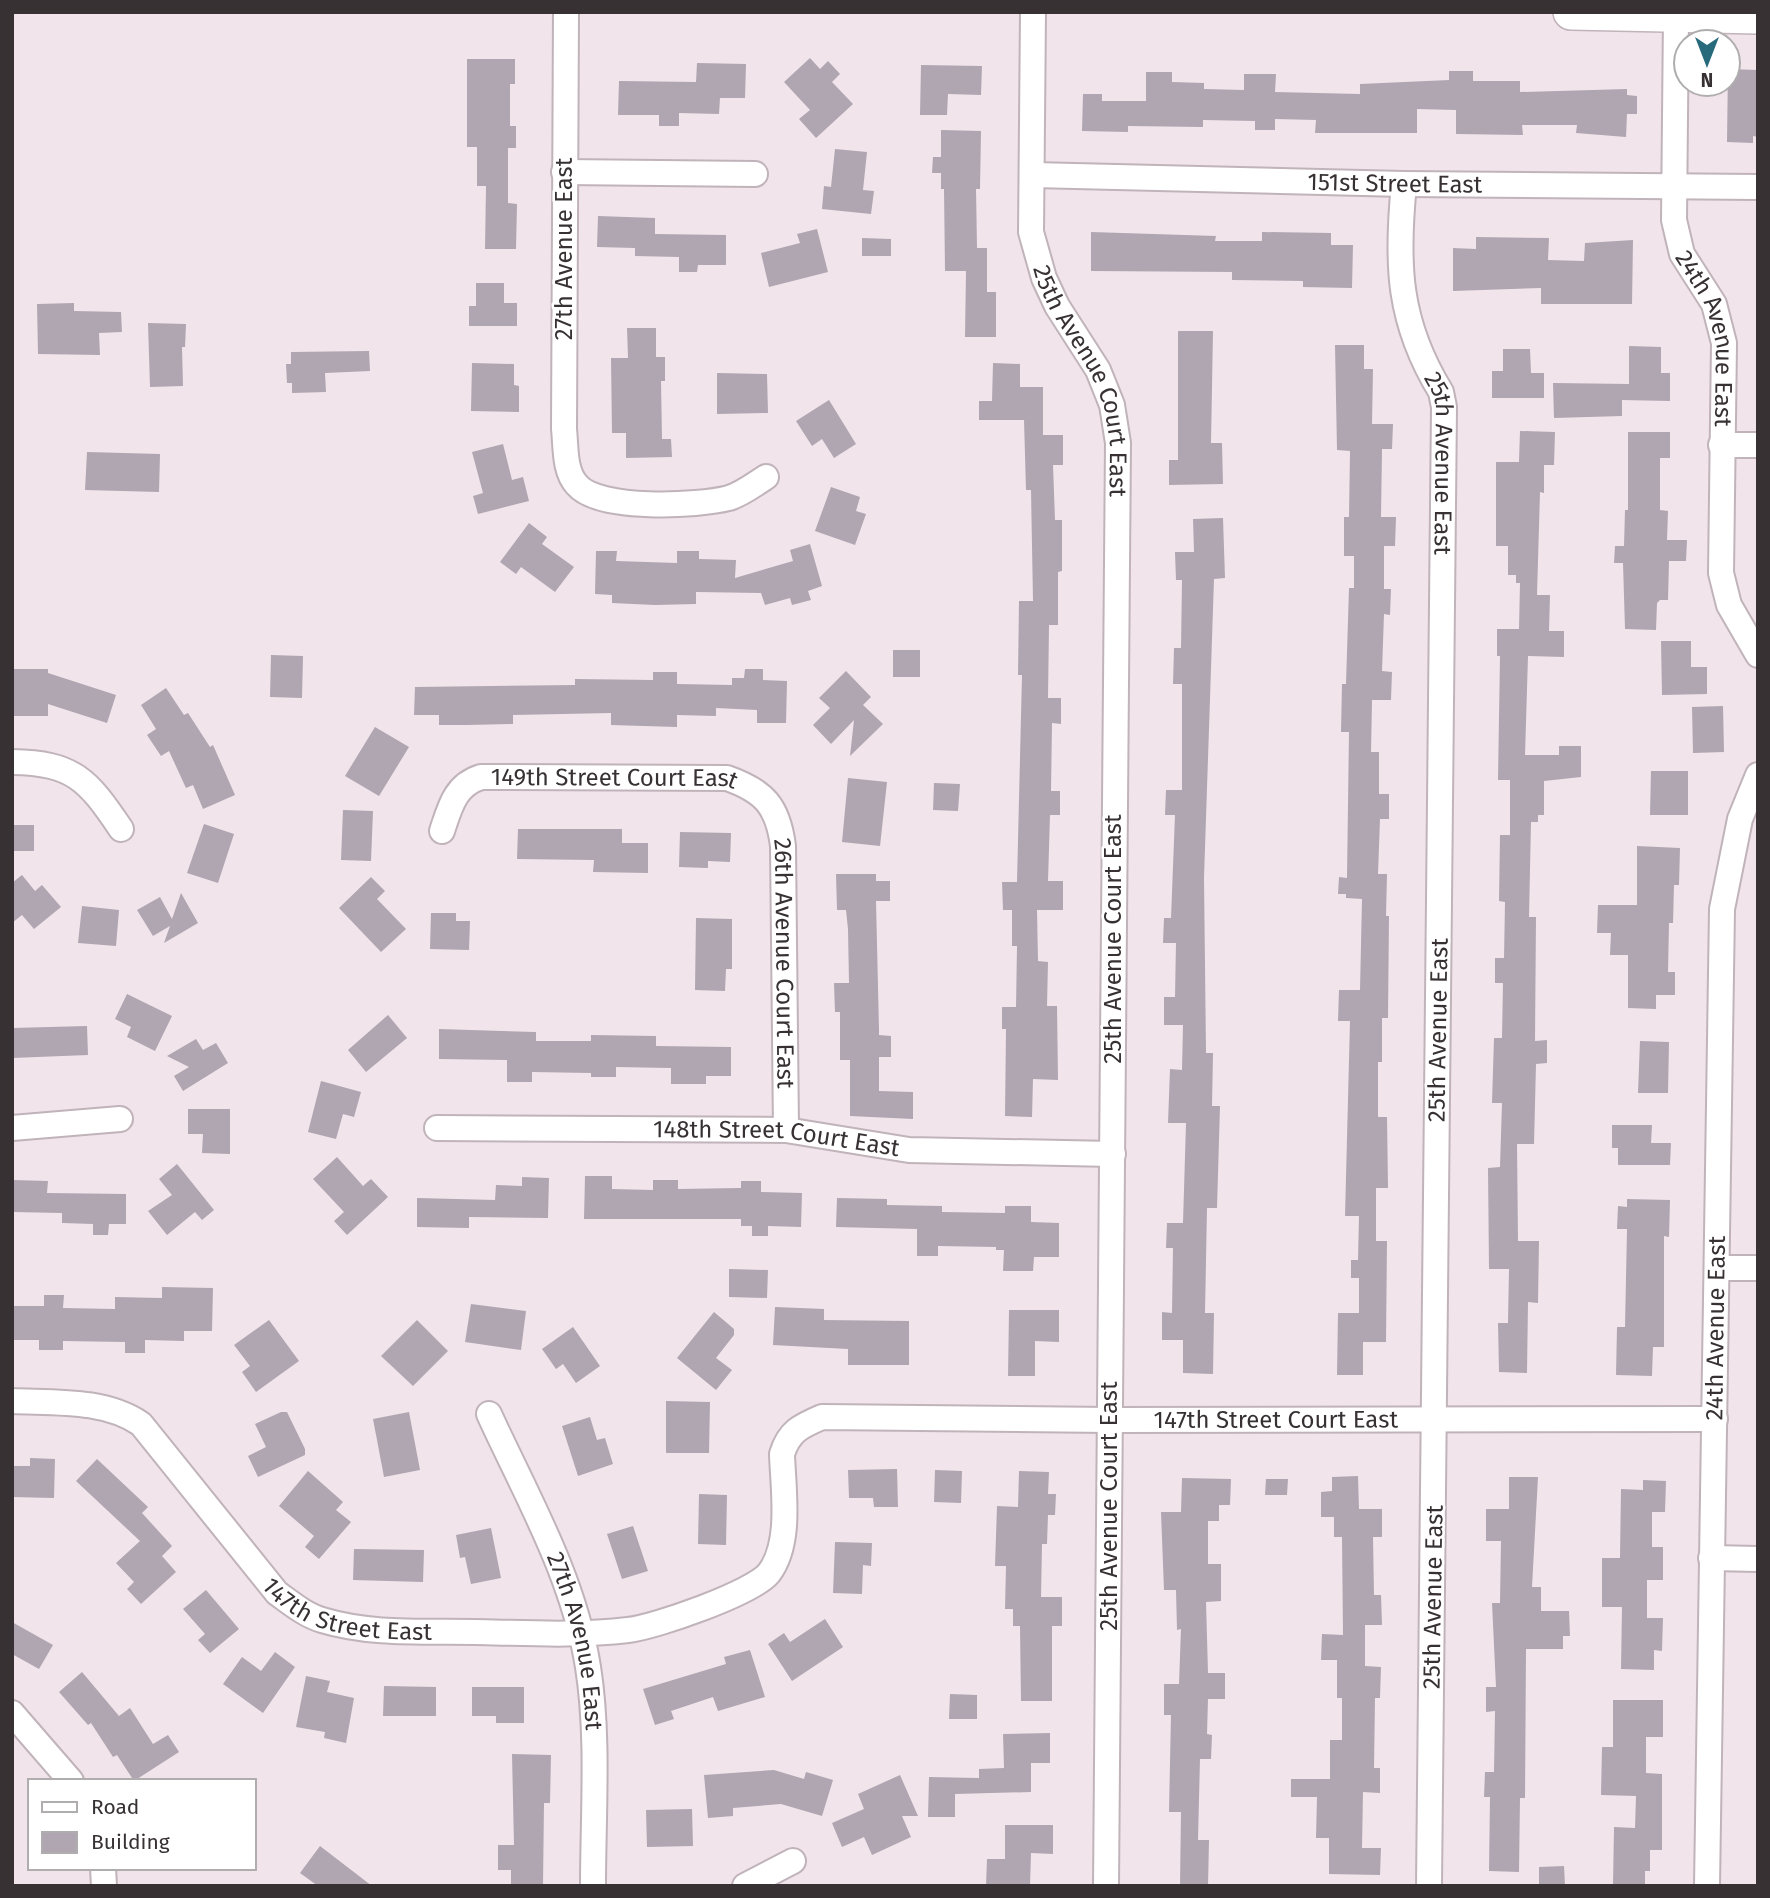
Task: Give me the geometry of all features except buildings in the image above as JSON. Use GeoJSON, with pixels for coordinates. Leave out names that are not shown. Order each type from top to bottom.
{"type":"FeatureCollection","features":[{"type":"Feature","properties":{"kind":"main road"},"geometry":{"type":"LineString","coordinates":[[1571,12],[1758,16]]}},
{"type":"Feature","properties":{"kind":"street","name":"27th Avenue East"},"geometry":{"type":"LineString","coordinates":[[566,12],[564,429],[568,469],[575,484],[594,497],[609,501],[704,503],[732,497],[766,477]]}},
{"type":"Feature","properties":{"kind":"street","name":"25th Avenue Court East"},"geometry":{"type":"LineString","coordinates":[[1033,12],[1031,232],[1044,278],[1057,306],[1098,370],[1112,405],[1118,443],[1106,1886]]}},
{"type":"Feature","properties":{"kind":"street","name":"24th Avenue East"},"geometry":{"type":"LineString","coordinates":[[1676,16],[1674,220],[1682,254],[1714,304],[1724,343],[1719,553],[1722,582],[1729,605],[1758,654]]}},
{"type":"Feature","properties":{"kind":"street"},"geometry":{"type":"LineString","coordinates":[[564,172],[755,174]]}},
{"type":"Feature","properties":{"kind":"street","name":"151st Street East"},"geometry":{"type":"LineString","coordinates":[[1033,175],[1404,184],[1758,187]]}},
{"type":"Feature","properties":{"kind":"street","name":"25th Avenue East"},"geometry":{"type":"LineString","coordinates":[[1404,184],[1400,282],[1404,308],[1441,392],[1444,407],[1429,1886]]}},
{"type":"Feature","properties":{"kind":"street"},"geometry":{"type":"LineString","coordinates":[[1721,444],[1758,445]]}},
{"type":"Feature","properties":{"kind":"street"},"geometry":{"type":"LineString","coordinates":[[12,762],[39,763],[64,768],[79,777],[94,789],[121,830]]}},
{"type":"Feature","properties":{"kind":"street","name":"24th Avenue East"},"geometry":{"type":"LineString","coordinates":[[1707,1886],[1721,909],[1740,819],[1758,775]]}},
{"type":"Feature","properties":{"kind":"street","name":"149th Street Court East"},"geometry":{"type":"LineString","coordinates":[[442,831],[457,792],[469,781],[481,777],[727,778],[759,792],[768,803]]}},
{"type":"Feature","properties":{"kind":"street","name":"26th Avenue Court East"},"geometry":{"type":"LineString","coordinates":[[768,803],[776,816],[783,846],[786,1129]]}},
{"type":"Feature","properties":{"kind":"street"},"geometry":{"type":"LineString","coordinates":[[12,1128],[120,1119]]}},
{"type":"Feature","properties":{"kind":"street","name":"148th Street Court East"},"geometry":{"type":"LineString","coordinates":[[437,1128],[786,1129],[909,1150],[1112,1154]]}},
{"type":"Feature","properties":{"kind":"street"},"geometry":{"type":"LineString","coordinates":[[1717,1268],[1758,1268]]}},
{"type":"Feature","properties":{"kind":"street","name":"147th Street East"},"geometry":{"type":"LineString","coordinates":[[12,1401],[75,1403],[130,1416],[141,1424],[277,1593],[303,1612],[320,1620],[371,1630],[581,1633],[631,1630],[737,1595],[758,1583]]}},
{"type":"Feature","properties":{"kind":"street","name":"27th Avenue East"},"geometry":{"type":"LineString","coordinates":[[489,1414],[561,1568],[581,1633],[588,1668],[592,1721],[593,1886]]}},
{"type":"Feature","properties":{"kind":"street","name":"147th Street Court East"},"geometry":{"type":"LineString","coordinates":[[758,1583],[769,1573],[779,1549],[783,1501],[782,1454],[786,1441],[799,1427],[822,1417],[1110,1420],[1715,1419]]}},
{"type":"Feature","properties":{"kind":"street"},"geometry":{"type":"LineString","coordinates":[[1711,1558],[1758,1559]]}},
{"type":"Feature","properties":{"kind":"street"},"geometry":{"type":"LineString","coordinates":[[12,1713],[69,1779]]}},
{"type":"Feature","properties":{"kind":"street"},"geometry":{"type":"LineString","coordinates":[[745,1886],[793,1861]]}}]}
